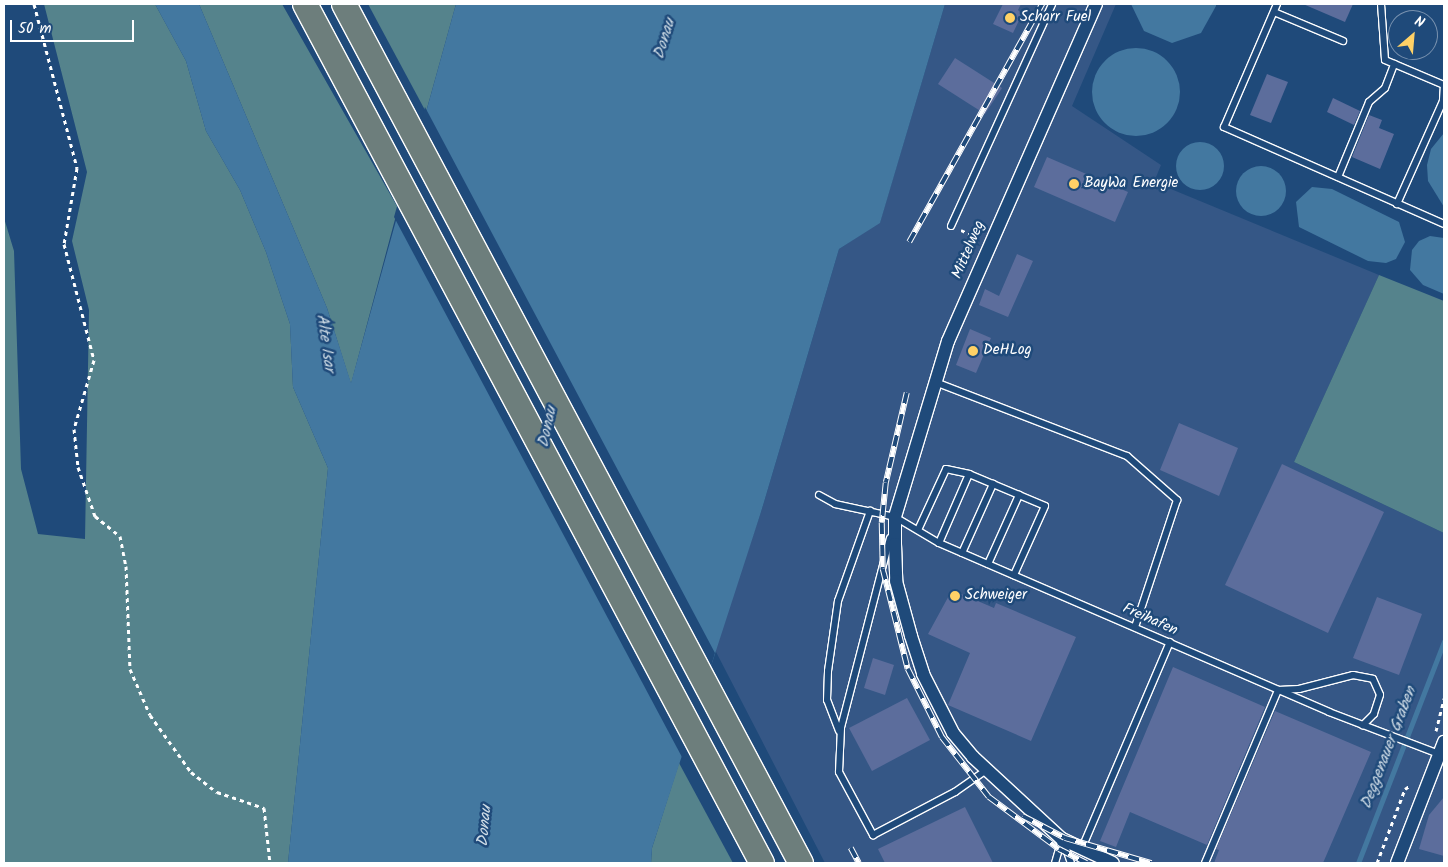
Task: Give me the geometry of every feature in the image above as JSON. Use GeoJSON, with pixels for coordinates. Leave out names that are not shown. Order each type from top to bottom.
{"type":"FeatureCollection","features":[{"type":"Feature","properties":{"kind":"highway"},"geometry":{"type":"LineString","coordinates":[[305,4],[762,863]]}},
{"type":"Feature","properties":{"kind":"highway"},"geometry":{"type":"LineString","coordinates":[[344,4],[801,863]]}},
{"type":"Feature","properties":{"kind":"street","name":"Mittelweg"},"geometry":{"type":"LineString","coordinates":[[1096,4],[948,341],[895,517],[896,581],[923,674],[953,733],[987,770],[1062,839],[1113,863]]}},
{"type":"Feature","properties":{"kind":"street"},"geometry":{"type":"LineString","coordinates":[[1397,863],[1442,748]]}},
{"type":"Feature","properties":{"kind":"lane"},"geometry":{"type":"LineString","coordinates":[[951,226],[1052,4]]}},
{"type":"Feature","properties":{"kind":"lane"},"geometry":{"type":"LineString","coordinates":[[1277,4],[1224,128],[1444,224]]}},
{"type":"Feature","properties":{"kind":"lane"},"geometry":{"type":"LineString","coordinates":[[1381,4],[1385,60],[1444,85],[1443,101],[1397,204]]}},
{"type":"Feature","properties":{"kind":"lane"},"geometry":{"type":"LineString","coordinates":[[1274,12],[1342,41]]}},
{"type":"Feature","properties":{"kind":"lane"},"geometry":{"type":"LineString","coordinates":[[1338,177],[1369,102],[1385,88],[1394,64]]}},
{"type":"Feature","properties":{"kind":"lane"},"geometry":{"type":"LineString","coordinates":[[935,382],[1127,456],[1176,500],[1135,627]]}},
{"type":"Feature","properties":{"kind":"lane"},"geometry":{"type":"LineString","coordinates":[[918,530],[946,469],[969,474],[1045,506],[1014,575]]}},
{"type":"Feature","properties":{"kind":"lane"},"geometry":{"type":"LineString","coordinates":[[939,543],[969,474]]}},
{"type":"Feature","properties":{"kind":"lane"},"geometry":{"type":"LineString","coordinates":[[962,553],[993,484]]}},
{"type":"Feature","properties":{"kind":"lane","name":"Freihafen"},"geometry":{"type":"LineString","coordinates":[[819,495],[835,504],[895,517],[939,543],[1363,725],[1412,744],[1442,748]]}},
{"type":"Feature","properties":{"kind":"lane"},"geometry":{"type":"LineString","coordinates":[[988,564],[1019,495]]}},
{"type":"Feature","properties":{"kind":"lane"},"geometry":{"type":"LineString","coordinates":[[841,735],[827,700],[828,671],[838,602],[870,512]]}},
{"type":"Feature","properties":{"kind":"lane"},"geometry":{"type":"LineString","coordinates":[[895,517],[841,735],[839,772],[873,835],[955,792],[987,770]]}},
{"type":"Feature","properties":{"kind":"lane"},"geometry":{"type":"LineString","coordinates":[[1082,848],[1170,642]]}},
{"type":"Feature","properties":{"kind":"lane"},"geometry":{"type":"LineString","coordinates":[[1205,863],[1278,690],[1299,689],[1353,674],[1372,679],[1380,695],[1374,714],[1363,725]]}},
{"type":"Feature","properties":{"kind":"lane"},"geometry":{"type":"LineString","coordinates":[[1055,863],[1062,839]]}},
{"type":"Feature","properties":{"kind":"lane"},"geometry":{"type":"LineString","coordinates":[[1062,839],[1071,863]]}},
{"type":"Feature","properties":{"kind":"path"},"geometry":{"type":"LineString","coordinates":[[34,4],[78,168],[64,244],[94,360],[74,429],[78,468],[95,516],[120,536],[126,566],[130,669],[150,715],[191,772],[216,792],[264,808],[270,863]]}},
{"type":"Feature","properties":{"kind":"path"},"geometry":{"type":"LineString","coordinates":[[951,226],[990,243]]}},
{"type":"Feature","properties":{"kind":"path"},"geometry":{"type":"LineString","coordinates":[[1376,863],[1405,789],[1420,781]]}},
{"type":"Feature","properties":{"kind":"shaded area"},"geometry":{"type":"Polygon","coordinates":[[[945,4],[1116,4],[1072,106],[1161,165],[1154,182],[1379,275],[1294,462],[1444,533],[1444,863],[825,863],[714,648],[761,512],[839,249],[880,222],[945,4]]]}},
{"type":"Feature","properties":{"kind":"green space"},"geometry":{"type":"Polygon","coordinates":[[[44,4],[155,4],[186,61],[206,131],[240,190],[266,252],[290,324],[293,387],[328,468],[288,863],[4,863],[4,218],[14,251],[21,469],[38,534],[85,539],[89,310],[72,241],[87,172],[44,4]]]}},
{"type":"Feature","properties":{"kind":"green space"},"geometry":{"type":"Polygon","coordinates":[[[199,4],[282,4],[398,208],[351,384],[327,308],[199,4]]]}},
{"type":"Feature","properties":{"kind":"green space"},"geometry":{"type":"Polygon","coordinates":[[[368,4],[456,4],[426,112],[368,4]]]}},
{"type":"Feature","properties":{"kind":"green space"},"geometry":{"type":"Polygon","coordinates":[[[1379,275],[1444,301],[1444,533],[1294,462],[1379,275]]]}},
{"type":"Feature","properties":{"kind":"green space"},"geometry":{"type":"Polygon","coordinates":[[[679,763],[733,863],[651,863],[652,848],[679,763]]]}},
{"type":"Feature","properties":{"kind":"water"},"geometry":{"type":"Polygon","coordinates":[[[155,4],[199,4],[327,308],[351,383],[456,4],[945,4],[880,223],[839,249],[761,512],[652,848],[651,863],[288,863],[328,468],[293,387],[290,324],[266,252],[240,190],[206,131],[186,61],[155,4]]]}},
{"type":"Feature","properties":{"kind":"water"},"geometry":{"type":"Polygon","coordinates":[[[1131,4],[1216,4],[1216,6],[1201,33],[1172,43],[1144,31],[1131,4]]]}},
{"type":"Feature","properties":{"kind":"water"},"geometry":{"type":"Polygon","coordinates":[[[1136,48],[1153,52],[1167,61],[1176,75],[1180,92],[1176,109],[1167,123],[1153,132],[1136,136],[1119,132],[1105,123],[1096,109],[1092,92],[1096,75],[1105,61],[1119,52],[1136,48]]]}},
{"type":"Feature","properties":{"kind":"water"},"geometry":{"type":"Polygon","coordinates":[[[1444,133],[1444,207],[1428,181],[1427,165],[1431,149],[1444,133]]]}},
{"type":"Feature","properties":{"kind":"water"},"geometry":{"type":"Polygon","coordinates":[[[1200,142],[1209,144],[1217,149],[1222,157],[1224,166],[1222,175],[1217,183],[1209,188],[1200,190],[1191,188],[1183,183],[1178,175],[1176,166],[1178,157],[1183,149],[1191,144],[1200,142]]]}},
{"type":"Feature","properties":{"kind":"water"},"geometry":{"type":"Polygon","coordinates":[[[1261,166],[1275,170],[1282,177],[1286,191],[1282,205],[1275,212],[1261,216],[1247,212],[1240,205],[1236,191],[1240,177],[1247,170],[1261,166]]]}},
{"type":"Feature","properties":{"kind":"water"},"geometry":{"type":"Polygon","coordinates":[[[1312,187],[1332,189],[1399,222],[1405,242],[1396,259],[1386,263],[1368,261],[1299,227],[1296,202],[1312,187]]]}},
{"type":"Feature","properties":{"kind":"water"},"geometry":{"type":"Polygon","coordinates":[[[1430,236],[1444,238],[1444,294],[1423,285],[1410,270],[1412,250],[1419,241],[1430,236]]]}},
{"type":"Feature","properties":{"kind":"pier"},"geometry":{"type":"Polygon","coordinates":[[[425,107],[715,653],[683,759],[394,217],[425,107]]]}},
{"type":"Feature","properties":{"kind":"building"},"geometry":{"type":"Polygon","coordinates":[[[1003,4],[1021,4],[1018,10],[1022,14],[1013,33],[993,24],[1003,4]]]}},
{"type":"Feature","properties":{"kind":"building"},"geometry":{"type":"Polygon","coordinates":[[[1303,4],[1353,4],[1345,22],[1303,4]]]}},
{"type":"Feature","properties":{"kind":"building"},"geometry":{"type":"Polygon","coordinates":[[[955,58],[1002,88],[985,114],[938,84],[955,58]]]}},
{"type":"Feature","properties":{"kind":"building"},"geometry":{"type":"Polygon","coordinates":[[[1267,74],[1288,82],[1271,123],[1250,115],[1267,74]]]}},
{"type":"Feature","properties":{"kind":"building"},"geometry":{"type":"Polygon","coordinates":[[[1333,98],[1360,111],[1354,125],[1327,112],[1333,98]]]}},
{"type":"Feature","properties":{"kind":"building"},"geometry":{"type":"Polygon","coordinates":[[[1369,115],[1382,120],[1379,128],[1394,134],[1380,169],[1352,157],[1369,115]]]}},
{"type":"Feature","properties":{"kind":"building"},"geometry":{"type":"Polygon","coordinates":[[[1047,157],[1128,192],[1115,222],[1034,187],[1047,157]]]}},
{"type":"Feature","properties":{"kind":"building"},"geometry":{"type":"Polygon","coordinates":[[[1017,254],[1033,261],[1008,317],[979,305],[985,289],[999,296],[1017,254]]]}},
{"type":"Feature","properties":{"kind":"building","name":"DeHLog"},"geometry":{"type":"Polygon","coordinates":[[[970,329],[991,338],[976,373],[956,365],[970,329]]]}},
{"type":"Feature","properties":{"kind":"building"},"geometry":{"type":"Polygon","coordinates":[[[1179,423],[1238,448],[1219,496],[1160,470],[1179,423]]]}},
{"type":"Feature","properties":{"kind":"building"},"geometry":{"type":"Polygon","coordinates":[[[1282,464],[1384,512],[1328,633],[1225,585],[1282,464]]]}},
{"type":"Feature","properties":{"kind":"building"},"geometry":{"type":"Polygon","coordinates":[[[952,590],[994,608],[996,603],[1076,637],[1031,741],[948,705],[970,653],[928,634],[952,590]]]}},
{"type":"Feature","properties":{"kind":"building"},"geometry":{"type":"Polygon","coordinates":[[[1377,597],[1422,614],[1399,675],[1353,658],[1377,597]]]}},
{"type":"Feature","properties":{"kind":"building"},"geometry":{"type":"Polygon","coordinates":[[[873,658],[894,665],[885,695],[864,688],[873,658]]]}},
{"type":"Feature","properties":{"kind":"building"},"geometry":{"type":"Polygon","coordinates":[[[1173,667],[1265,707],[1207,845],[1130,812],[1116,847],[1100,841],[1173,667]]]}},
{"type":"Feature","properties":{"kind":"building"},"geometry":{"type":"Polygon","coordinates":[[[907,698],[930,740],[872,771],[849,728],[907,698]]]}},
{"type":"Feature","properties":{"kind":"building"},"geometry":{"type":"Polygon","coordinates":[[[1275,711],[1371,752],[1323,863],[1214,863],[1219,850],[1216,849],[1275,711]]]}},
{"type":"Feature","properties":{"kind":"building"},"geometry":{"type":"Polygon","coordinates":[[[1444,797],[1444,856],[1419,849],[1429,815],[1444,797]]]}},
{"type":"Feature","properties":{"kind":"building"},"geometry":{"type":"Polygon","coordinates":[[[965,807],[993,863],[885,863],[878,849],[965,807]]]}},
{"type":"Feature","properties":{"kind":"waterway","name":"Deggenauer Graben"},"geometry":{"type":"LineString","coordinates":[[1358,863],[1444,641]]}},
{"type":"Feature","properties":{"kind":"railway"},"geometry":{"type":"LineString","coordinates":[[909,242],[1042,4]]}},
{"type":"Feature","properties":{"kind":"railway"},"geometry":{"type":"LineString","coordinates":[[907,393],[886,483],[882,523],[883,569],[908,669],[942,737],[989,797],[1059,849],[1087,863]]}},
{"type":"Feature","properties":{"kind":"railway"},"geometry":{"type":"LineString","coordinates":[[1023,816],[1065,838],[1151,863]]}},
{"type":"Feature","properties":{"kind":"railway"},"geometry":{"type":"LineString","coordinates":[[851,848],[859,863]]}},
{"type":"Feature","properties":{"kind":"place","name":"Scharr Fuel"},"geometry":{"type":"Point","coordinates":[1010,18]}},
{"type":"Feature","properties":{"kind":"place","name":"BayWa Energie"},"geometry":{"type":"Point","coordinates":[1074,184]}},
{"type":"Feature","properties":{"kind":"place","name":"DeHLog"},"geometry":{"type":"Point","coordinates":[973,351]}},
{"type":"Feature","properties":{"kind":"place","name":"Schweiger"},"geometry":{"type":"Point","coordinates":[955,596]}},
{"type":"Feature","properties":{"kind":"water label","name":"Donau"},"geometry":{"type":"Point","coordinates":[665,39]}},
{"type":"Feature","properties":{"kind":"water label","name":"Alte Isar"},"geometry":{"type":"Point","coordinates":[325,343]}},
{"type":"Feature","properties":{"kind":"water label","name":"Donau"},"geometry":{"type":"Point","coordinates":[548,427]}},
{"type":"Feature","properties":{"kind":"water label","name":"Donau"},"geometry":{"type":"Point","coordinates":[485,826]}}]}
